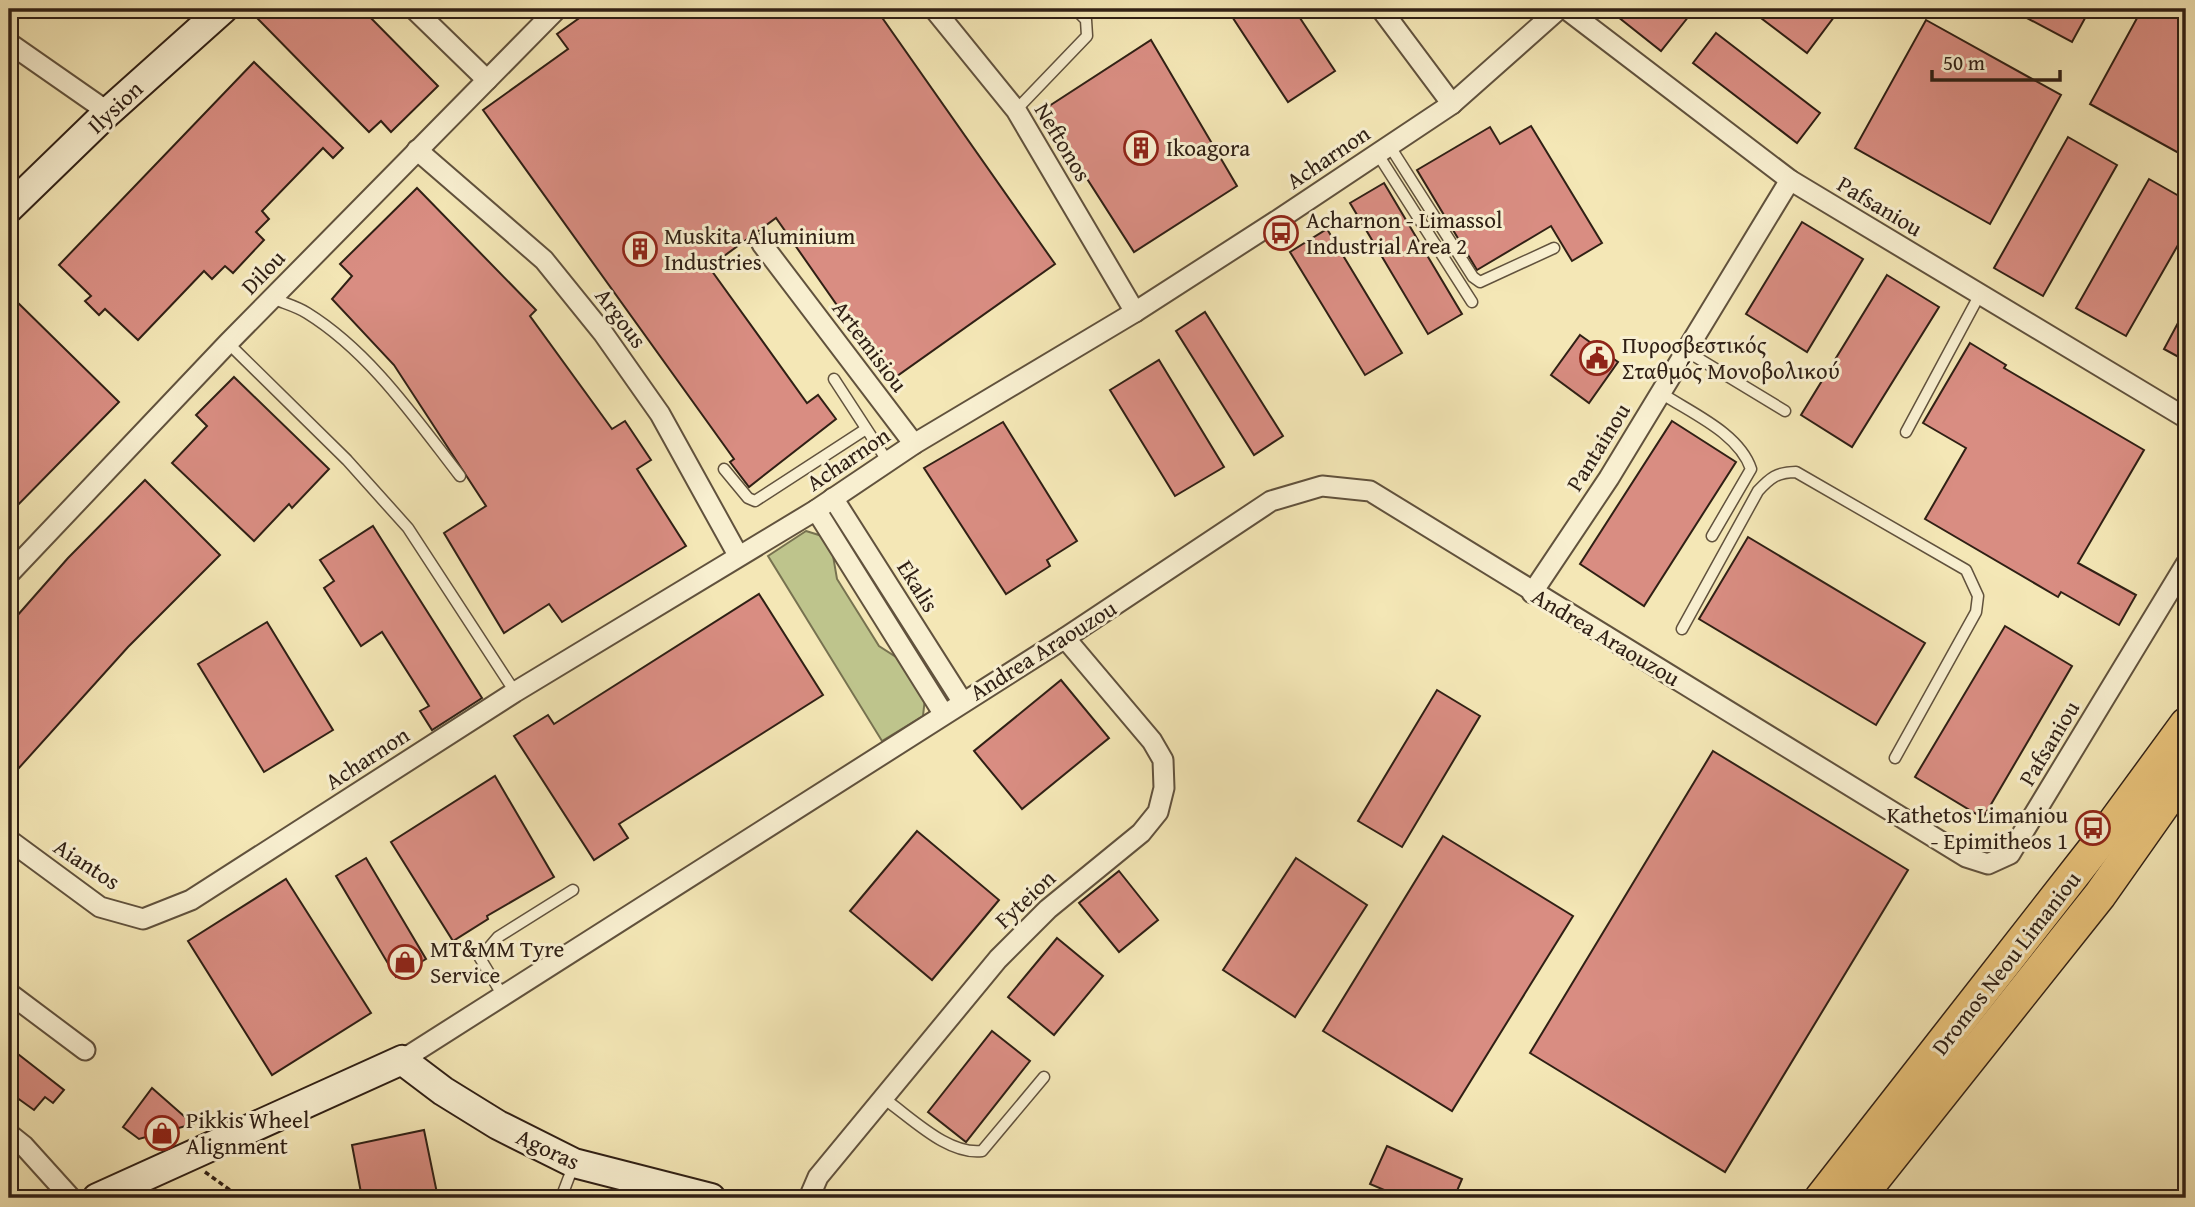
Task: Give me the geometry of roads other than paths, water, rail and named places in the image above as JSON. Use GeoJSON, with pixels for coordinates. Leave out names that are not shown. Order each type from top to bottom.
{"type":"FeatureCollection","features":[{"type":"Feature","properties":{"kind":"main road","name":"Ilysion"},"geometry":{"type":"LineString","coordinates":[[9,208],[108,112],[223,9]]}},
{"type":"Feature","properties":{"kind":"main road","name":"Dromos Neou Limaniou"},"geometry":{"type":"LineString","coordinates":[[1821,1198],[2104,836],[2186,724]]}},
{"type":"Feature","properties":{"kind":"main road","name":"Dromos Neou Limaniou"},"geometry":{"type":"LineString","coordinates":[[1859,1198],[2100,895],[2186,773]]}},
{"type":"Feature","properties":{"kind":"main road","name":"Andrea Araouzou"},"geometry":{"type":"LineString","coordinates":[[97,1198],[402,1060]]}},
{"type":"Feature","properties":{"kind":"main road","name":"Agoras"},"geometry":{"type":"LineString","coordinates":[[402,1060],[443,1091],[498,1125],[574,1163],[711,1198]]}},
{"type":"Feature","properties":{"kind":"street"},"geometry":{"type":"LineString","coordinates":[[414,9],[486,80]]}},
{"type":"Feature","properties":{"kind":"street","name":"Dilou"},"geometry":{"type":"LineString","coordinates":[[9,574],[228,343],[557,9]]}},
{"type":"Feature","properties":{"kind":"street","name":"Neftonos"},"geometry":{"type":"LineString","coordinates":[[934,9],[1016,110],[1135,312]]}},
{"type":"Feature","properties":{"kind":"street"},"geometry":{"type":"LineString","coordinates":[[1381,9],[1452,104]]}},
{"type":"Feature","properties":{"kind":"street","name":"Acharnon"},"geometry":{"type":"LineString","coordinates":[[143,919],[191,900],[516,692],[816,510],[914,444],[1135,312],[1452,104],[1559,9]]}},
{"type":"Feature","properties":{"kind":"street","name":"Pafsaniou"},"geometry":{"type":"LineString","coordinates":[[1566,9],[1790,180],[2186,418]]}},
{"type":"Feature","properties":{"kind":"street"},"geometry":{"type":"LineString","coordinates":[[9,43],[108,112]]}},
{"type":"Feature","properties":{"kind":"street","name":"Argous"},"geometry":{"type":"LineString","coordinates":[[417,150],[544,260],[603,333],[660,414],[738,555]]}},
{"type":"Feature","properties":{"kind":"street","name":"Pantainou"},"geometry":{"type":"LineString","coordinates":[[1532,593],[1609,478],[1790,180]]}},
{"type":"Feature","properties":{"kind":"street","name":"Artemisiou"},"geometry":{"type":"LineString","coordinates":[[762,244],[914,444]]}},
{"type":"Feature","properties":{"kind":"street","name":"Andrea Araouzou"},"geometry":{"type":"LineString","coordinates":[[402,1060],[943,713],[1065,638],[1270,501],[1322,486],[1370,491],[1532,593],[1966,857],[1988,864]]}},
{"type":"Feature","properties":{"kind":"street","name":"Ekalis"},"geometry":{"type":"LineString","coordinates":[[833,498],[962,701]]}},
{"type":"Feature","properties":{"kind":"street"},"geometry":{"type":"LineString","coordinates":[[816,510],[943,713]]}},
{"type":"Feature","properties":{"kind":"street","name":"Pafsaniou"},"geometry":{"type":"LineString","coordinates":[[1988,864],[2010,854],[2186,564]]}},
{"type":"Feature","properties":{"kind":"street","name":"Fyteion"},"geometry":{"type":"LineString","coordinates":[[809,1198],[818,1177],[998,960],[1048,909],[1140,833],[1158,811],[1164,788],[1163,760],[1152,741],[1065,638]]}},
{"type":"Feature","properties":{"kind":"street","name":"Aiantos"},"geometry":{"type":"LineString","coordinates":[[9,840],[100,907],[143,919]]}},
{"type":"Feature","properties":{"kind":"street"},"geometry":{"type":"LineString","coordinates":[[9,993],[85,1050]]}},
{"type":"Feature","properties":{"kind":"street"},"geometry":{"type":"LineString","coordinates":[[9,1134],[24,1146],[71,1198]]}},
{"type":"Feature","properties":{"kind":"lane"},"geometry":{"type":"LineString","coordinates":[[1016,110],[1087,36],[1086,20],[1075,9]]}},
{"type":"Feature","properties":{"kind":"lane"},"geometry":{"type":"LineString","coordinates":[[1383,149],[1473,277],[1480,282],[1554,248]]}},
{"type":"Feature","properties":{"kind":"lane"},"geometry":{"type":"LineString","coordinates":[[1383,149],[1472,302]]}},
{"type":"Feature","properties":{"kind":"lane"},"geometry":{"type":"LineString","coordinates":[[1906,432],[1980,294]]}},
{"type":"Feature","properties":{"kind":"lane"},"geometry":{"type":"LineString","coordinates":[[272,298],[306,312],[349,346],[395,392],[460,476]]}},
{"type":"Feature","properties":{"kind":"lane"},"geometry":{"type":"LineString","coordinates":[[228,343],[347,460],[408,528],[516,692]]}},
{"type":"Feature","properties":{"kind":"lane"},"geometry":{"type":"LineString","coordinates":[[1686,351],[1785,411]]}},
{"type":"Feature","properties":{"kind":"lane"},"geometry":{"type":"LineString","coordinates":[[834,379],[888,462]]}},
{"type":"Feature","properties":{"kind":"lane"},"geometry":{"type":"LineString","coordinates":[[1661,393],[1730,439],[1748,460],[1751,470],[1712,537]]}},
{"type":"Feature","properties":{"kind":"lane"},"geometry":{"type":"LineString","coordinates":[[724,469],[748,498],[755,501],[866,429]]}},
{"type":"Feature","properties":{"kind":"lane"},"geometry":{"type":"LineString","coordinates":[[1682,629],[1758,491],[1771,477],[1783,472],[1796,472],[1966,570],[1978,596],[1976,612],[1895,758]]}},
{"type":"Feature","properties":{"kind":"lane"},"geometry":{"type":"LineString","coordinates":[[503,996],[480,958],[498,937],[573,890]]}},
{"type":"Feature","properties":{"kind":"lane"},"geometry":{"type":"LineString","coordinates":[[883,1098],[951,1145],[968,1153],[982,1151],[1044,1077]]}},
{"type":"Feature","properties":{"kind":"lane"},"geometry":{"type":"LineString","coordinates":[[561,1198],[574,1163]]}},
{"type":"Feature","properties":{"kind":"place","name":"Ikoagora"},"geometry":{"type":"Point","coordinates":[1141,148]}},
{"type":"Feature","properties":{"kind":"place","name":"Acharnon - Limassol Industrial Area 2"},"geometry":{"type":"Point","coordinates":[1281,233]}},
{"type":"Feature","properties":{"kind":"place","name":"Muskita Aluminium Industries"},"geometry":{"type":"Point","coordinates":[640,249]}},
{"type":"Feature","properties":{"kind":"place","name":"Πυροσβεστικός Σταθμός Μονοβολικού"},"geometry":{"type":"Point","coordinates":[1597,358]}},
{"type":"Feature","properties":{"kind":"place","name":"Kathetos Limaniou - Epimitheos 1"},"geometry":{"type":"Point","coordinates":[2093,828]}},
{"type":"Feature","properties":{"kind":"place","name":"MT&MM Tyre Service"},"geometry":{"type":"Point","coordinates":[405,962]}},
{"type":"Feature","properties":{"kind":"place","name":"Pikkis Wheel Alignment"},"geometry":{"type":"Point","coordinates":[162,1133]}}]}
